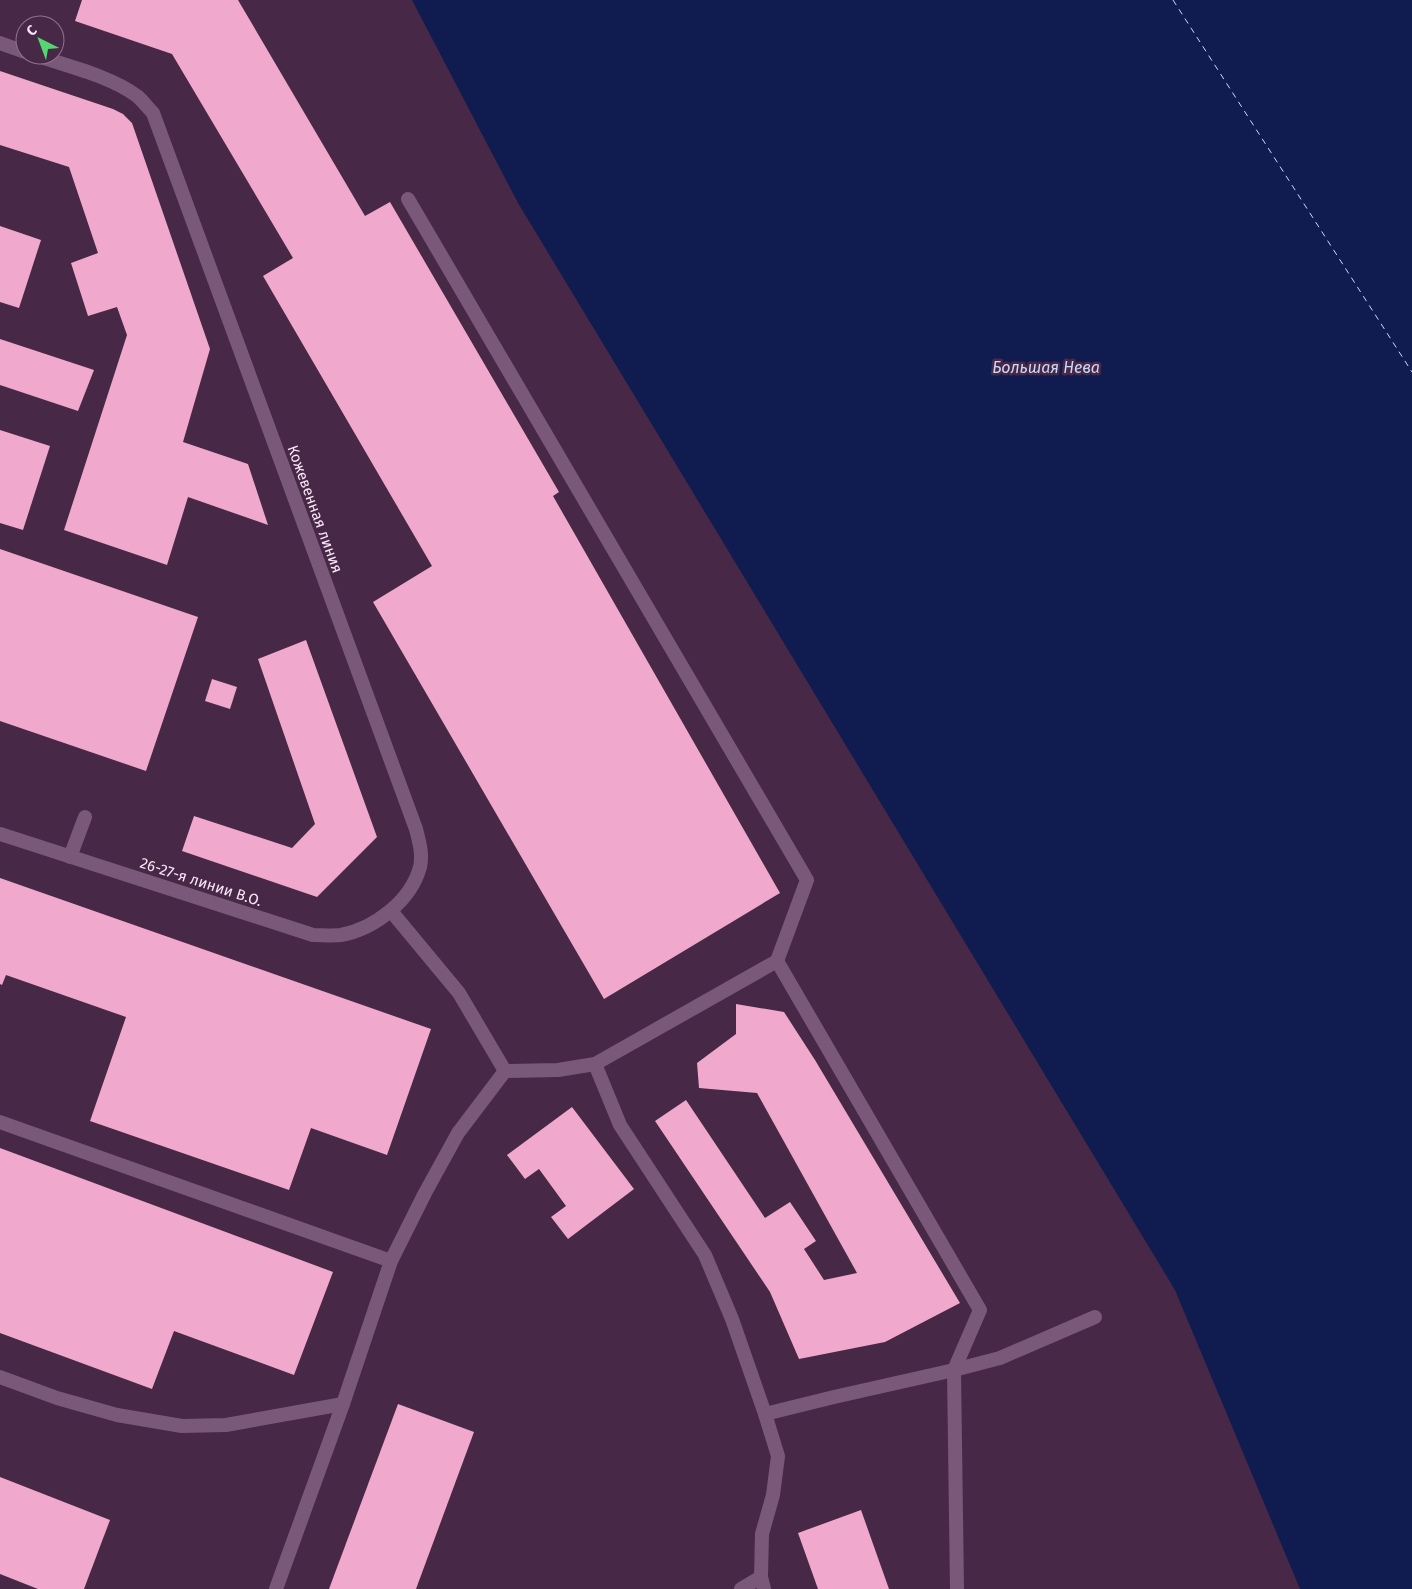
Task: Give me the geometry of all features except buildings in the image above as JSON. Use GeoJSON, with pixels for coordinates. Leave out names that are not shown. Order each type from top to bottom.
{"type":"FeatureCollection","features":[{"type":"Feature","properties":{"kind":"street"},"geometry":{"type":"LineString","coordinates":[[0,43],[15,48]]}},
{"type":"Feature","properties":{"kind":"street","name":"Кожевенная линия"},"geometry":{"type":"LineString","coordinates":[[64,65],[121,86],[138,96],[153,113],[421,847],[420,866],[411,889],[391,911]]}},
{"type":"Feature","properties":{"kind":"street"},"geometry":{"type":"LineString","coordinates":[[408,199],[807,880],[777,961],[595,1064],[558,1070],[504,1071]]}},
{"type":"Feature","properties":{"kind":"street"},"geometry":{"type":"LineString","coordinates":[[70,857],[85,817]]}},
{"type":"Feature","properties":{"kind":"street","name":"26-27-я линии В.О."},"geometry":{"type":"LineString","coordinates":[[0,834],[313,935],[340,935],[366,926],[391,911]]}},
{"type":"Feature","properties":{"kind":"street"},"geometry":{"type":"LineString","coordinates":[[391,911],[459,993],[504,1071]]}},
{"type":"Feature","properties":{"kind":"street"},"geometry":{"type":"LineString","coordinates":[[777,961],[980,1310],[954,1370],[957,1589]]}},
{"type":"Feature","properties":{"kind":"street"},"geometry":{"type":"LineString","coordinates":[[595,1064],[620,1125],[705,1255],[732,1319],[778,1456],[774,1495],[762,1534],[763,1583],[741,1589]]}},
{"type":"Feature","properties":{"kind":"street"},"geometry":{"type":"LineString","coordinates":[[276,1589],[392,1261],[424,1193],[458,1133],[504,1071]]}},
{"type":"Feature","properties":{"kind":"street"},"geometry":{"type":"LineString","coordinates":[[0,1122],[392,1261]]}},
{"type":"Feature","properties":{"kind":"street"},"geometry":{"type":"LineString","coordinates":[[765,1414],[1000,1358],[1095,1318]]}},
{"type":"Feature","properties":{"kind":"street"},"geometry":{"type":"LineString","coordinates":[[0,1377],[57,1398],[117,1415],[182,1426],[226,1425],[343,1404]]}},
{"type":"Feature","properties":{"kind":"water","name":"Большая Нева"},"geometry":{"type":"Polygon","coordinates":[[[412,0],[1412,0],[1412,1589],[1300,1589],[1175,1290],[518,203],[412,0]]]}},
{"type":"Feature","properties":{"kind":"ferry route"},"geometry":{"type":"LineString","coordinates":[[1173,0],[1412,372]]}}]}
